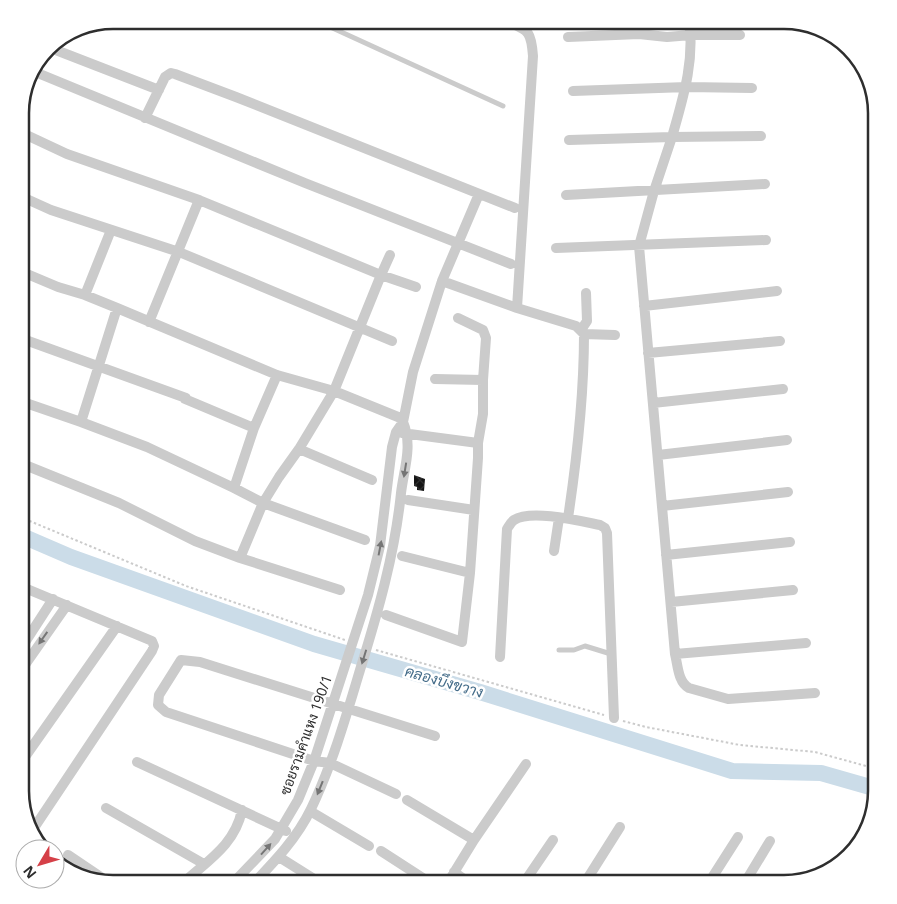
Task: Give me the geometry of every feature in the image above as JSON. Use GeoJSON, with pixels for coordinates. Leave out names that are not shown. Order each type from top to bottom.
{"type":"FeatureCollection","features":[{"type":"Feature","properties":{"kind":"street"},"geometry":{"type":"LineString","coordinates":[[518,308],[532,47],[532,38],[529,33],[521,29]]}},
{"type":"Feature","properties":{"kind":"street"},"geometry":{"type":"LineString","coordinates":[[631,29],[639,34]]}},
{"type":"Feature","properties":{"kind":"street"},"geometry":{"type":"LineString","coordinates":[[690,29],[690,65],[686,87],[639,246],[675,654],[680,679],[684,685],[728,699],[815,693]]}},
{"type":"Feature","properties":{"kind":"street"},"geometry":{"type":"LineString","coordinates":[[568,37],[639,34],[667,37],[740,35]]}},
{"type":"Feature","properties":{"kind":"street"},"geometry":{"type":"LineString","coordinates":[[56,51],[159,90]]}},
{"type":"Feature","properties":{"kind":"street"},"geometry":{"type":"LineString","coordinates":[[39,73],[145,118],[511,264]]}},
{"type":"Feature","properties":{"kind":"street"},"geometry":{"type":"LineString","coordinates":[[145,118],[159,90],[171,73],[183,76],[515,208]]}},
{"type":"Feature","properties":{"kind":"street"},"geometry":{"type":"LineString","coordinates":[[573,91],[686,87],[752,88]]}},
{"type":"Feature","properties":{"kind":"street"},"geometry":{"type":"LineString","coordinates":[[29,136],[90,163],[199,200],[380,275],[416,286]]}},
{"type":"Feature","properties":{"kind":"street"},"geometry":{"type":"LineString","coordinates":[[569,140],[761,136]]}},
{"type":"Feature","properties":{"kind":"street"},"geometry":{"type":"LineString","coordinates":[[566,195],[766,184]]}},
{"type":"Feature","properties":{"kind":"street"},"geometry":{"type":"LineString","coordinates":[[478,443],[396,432],[403,421],[413,372],[442,281],[479,194]]}},
{"type":"Feature","properties":{"kind":"street"},"geometry":{"type":"LineString","coordinates":[[29,200],[51,210],[179,252],[392,341]]}},
{"type":"Feature","properties":{"kind":"street"},"geometry":{"type":"LineString","coordinates":[[150,322],[199,200]]}},
{"type":"Feature","properties":{"kind":"street"},"geometry":{"type":"LineString","coordinates":[[85,295],[111,230]]}},
{"type":"Feature","properties":{"kind":"street"},"geometry":{"type":"LineString","coordinates":[[556,248],[766,240]]}},
{"type":"Feature","properties":{"kind":"street"},"geometry":{"type":"LineString","coordinates":[[240,558],[263,503],[334,391],[380,275],[390,255]]}},
{"type":"Feature","properties":{"kind":"street"},"geometry":{"type":"LineString","coordinates":[[29,275],[58,287],[85,295],[277,375],[334,391],[403,421],[408,434],[409,445],[404,497],[382,609],[330,763],[310,811],[288,847],[262,875]]}},
{"type":"Feature","properties":{"kind":"street"},"geometry":{"type":"LineString","coordinates":[[442,281],[576,326],[583,332],[615,335]]}},
{"type":"Feature","properties":{"kind":"street"},"geometry":{"type":"LineString","coordinates":[[644,306],[777,291]]}},
{"type":"Feature","properties":{"kind":"street"},"geometry":{"type":"LineString","coordinates":[[554,551],[564,518],[575,465],[584,372],[583,332],[587,321],[586,292]]}},
{"type":"Feature","properties":{"kind":"street"},"geometry":{"type":"LineString","coordinates":[[82,422],[117,308]]}},
{"type":"Feature","properties":{"kind":"street"},"geometry":{"type":"LineString","coordinates":[[368,595],[382,609],[462,642],[470,573],[478,443],[483,414],[486,338],[483,330],[458,318]]}},
{"type":"Feature","properties":{"kind":"street"},"geometry":{"type":"LineString","coordinates":[[29,341],[186,398],[254,428]]}},
{"type":"Feature","properties":{"kind":"street"},"geometry":{"type":"LineString","coordinates":[[648,353],[780,341]]}},
{"type":"Feature","properties":{"kind":"street"},"geometry":{"type":"LineString","coordinates":[[234,488],[254,428],[277,375]]}},
{"type":"Feature","properties":{"kind":"street"},"geometry":{"type":"LineString","coordinates":[[435,379],[483,380]]}},
{"type":"Feature","properties":{"kind":"street"},"geometry":{"type":"LineString","coordinates":[[653,403],[782,389]]}},
{"type":"Feature","properties":{"kind":"street"},"geometry":{"type":"LineString","coordinates":[[29,404],[146,447],[263,503],[366,540]]}},
{"type":"Feature","properties":{"kind":"street","name":"ซอยรามคำแหง 190/1"},"geometry":{"type":"LineString","coordinates":[[241,875],[282,829],[298,800],[334,704],[368,595],[380,546],[392,447],[396,432]]}},
{"type":"Feature","properties":{"kind":"street"},"geometry":{"type":"LineString","coordinates":[[658,455],[787,440]]}},
{"type":"Feature","properties":{"kind":"street"},"geometry":{"type":"LineString","coordinates":[[299,449],[372,480]]}},
{"type":"Feature","properties":{"kind":"street"},"geometry":{"type":"LineString","coordinates":[[29,467],[119,502],[195,540],[240,558],[340,590]]}},
{"type":"Feature","properties":{"kind":"street"},"geometry":{"type":"LineString","coordinates":[[386,492],[474,510]]}},
{"type":"Feature","properties":{"kind":"street"},"geometry":{"type":"LineString","coordinates":[[662,506],[788,492]]}},
{"type":"Feature","properties":{"kind":"street"},"geometry":{"type":"LineString","coordinates":[[500,657],[507,529],[513,521],[521,517],[539,515],[600,525],[605,528],[607,534],[614,718]]}},
{"type":"Feature","properties":{"kind":"street"},"geometry":{"type":"LineString","coordinates":[[666,555],[790,542]]}},
{"type":"Feature","properties":{"kind":"street"},"geometry":{"type":"LineString","coordinates":[[402,556],[470,573]]}},
{"type":"Feature","properties":{"kind":"street"},"geometry":{"type":"LineString","coordinates":[[29,590],[152,641],[154,646],[36,825]]}},
{"type":"Feature","properties":{"kind":"street"},"geometry":{"type":"LineString","coordinates":[[671,602],[793,590]]}},
{"type":"Feature","properties":{"kind":"street"},"geometry":{"type":"LineString","coordinates":[[29,636],[53,599]]}},
{"type":"Feature","properties":{"kind":"street"},"geometry":{"type":"LineString","coordinates":[[29,659],[67,604]]}},
{"type":"Feature","properties":{"kind":"street"},"geometry":{"type":"LineString","coordinates":[[29,751],[117,626]]}},
{"type":"Feature","properties":{"kind":"street"},"geometry":{"type":"LineString","coordinates":[[675,654],[806,643]]}},
{"type":"Feature","properties":{"kind":"street"},"geometry":{"type":"LineString","coordinates":[[396,794],[330,763],[314,761],[166,712],[158,705],[158,695],[181,660],[200,662],[435,736]]}},
{"type":"Feature","properties":{"kind":"street"},"geometry":{"type":"LineString","coordinates":[[137,762],[294,836]]}},
{"type":"Feature","properties":{"kind":"street"},"geometry":{"type":"LineString","coordinates":[[452,875],[526,764]]}},
{"type":"Feature","properties":{"kind":"street"},"geometry":{"type":"LineString","coordinates":[[407,800],[474,840]]}},
{"type":"Feature","properties":{"kind":"street"},"geometry":{"type":"LineString","coordinates":[[106,808],[204,864]]}},
{"type":"Feature","properties":{"kind":"street"},"geometry":{"type":"LineString","coordinates":[[192,875],[220,851],[233,836],[242,810]]}},
{"type":"Feature","properties":{"kind":"street"},"geometry":{"type":"LineString","coordinates":[[310,811],[369,846]]}},
{"type":"Feature","properties":{"kind":"street"},"geometry":{"type":"LineString","coordinates":[[590,875],[620,827]]}},
{"type":"Feature","properties":{"kind":"street"},"geometry":{"type":"LineString","coordinates":[[714,875],[738,837]]}},
{"type":"Feature","properties":{"kind":"street"},"geometry":{"type":"LineString","coordinates":[[530,875],[553,840]]}},
{"type":"Feature","properties":{"kind":"street"},"geometry":{"type":"LineString","coordinates":[[749,875],[770,841]]}},
{"type":"Feature","properties":{"kind":"street"},"geometry":{"type":"LineString","coordinates":[[381,851],[418,875]]}},
{"type":"Feature","properties":{"kind":"street"},"geometry":{"type":"LineString","coordinates":[[68,855],[96,874]]}},
{"type":"Feature","properties":{"kind":"street"},"geometry":{"type":"LineString","coordinates":[[279,857],[308,875]]}},
{"type":"Feature","properties":{"kind":"street"},"geometry":{"type":"LineString","coordinates":[[454,872],[458,875]]}},
{"type":"Feature","properties":{"kind":"lane"},"geometry":{"type":"LineString","coordinates":[[335,29],[503,106]]}},
{"type":"Feature","properties":{"kind":"lane"},"geometry":{"type":"LineString","coordinates":[[559,650],[574,650],[585,646],[611,654]]}},
{"type":"Feature","properties":{"kind":"path"},"geometry":{"type":"LineString","coordinates":[[29,521],[186,586],[350,641]]}},
{"type":"Feature","properties":{"kind":"path"},"geometry":{"type":"LineString","coordinates":[[368,647],[646,727],[740,745],[815,752],[868,767]]}},
{"type":"Feature","properties":{"kind":"building"},"geometry":{"type":"Polygon","coordinates":[[[414,475],[425,479],[424,491],[417,490],[417,487],[414,486],[414,475]]]}},
{"type":"Feature","properties":{"kind":"waterway","name":"คลองบึงขวาง"},"geometry":{"type":"LineString","coordinates":[[29,539],[71,557],[314,644],[480,692],[732,771],[821,773],[868,786]]}}]}
